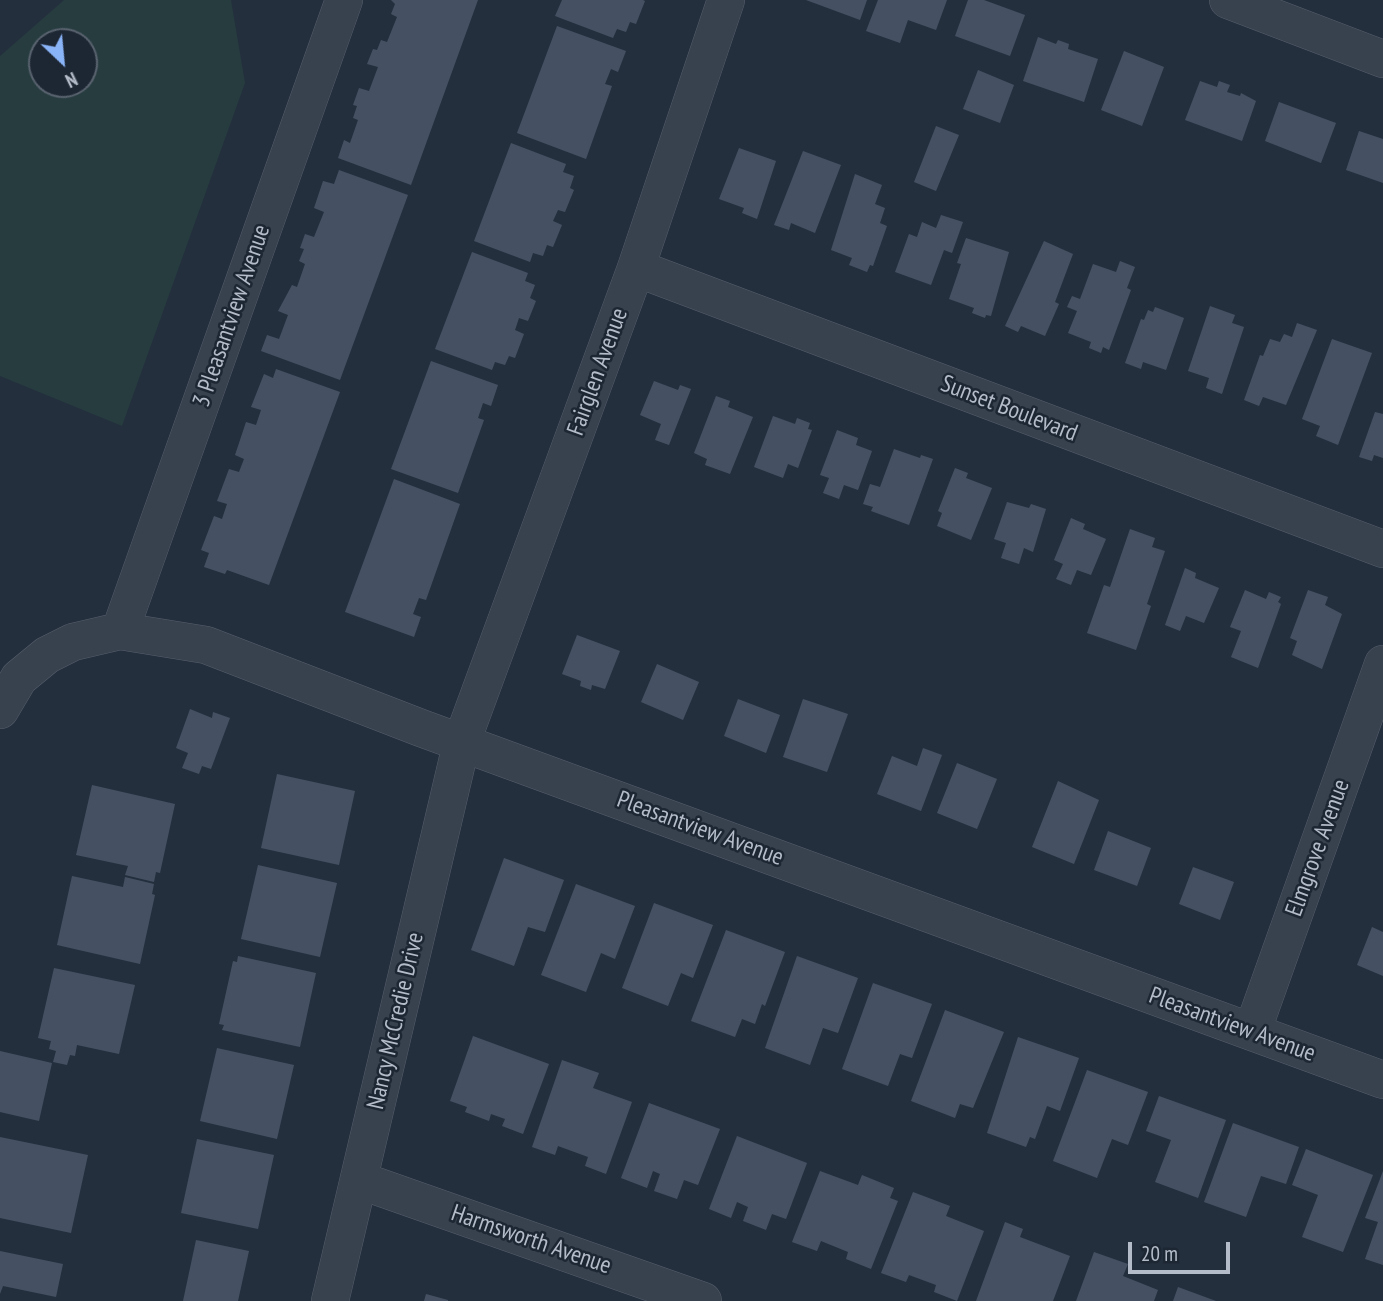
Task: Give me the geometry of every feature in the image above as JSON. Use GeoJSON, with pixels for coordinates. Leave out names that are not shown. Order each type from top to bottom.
{"type":"FeatureCollection","features":[{"type":"Feature","properties":{"kind":"street","name":"3 Pleasantview Avenue"},"geometry":{"type":"LineString","coordinates":[[120,631],[344,0]]}},
{"type":"Feature","properties":{"kind":"street","name":"Fairglen Avenue"},"geometry":{"type":"LineString","coordinates":[[462,741],[636,268],[726,0]]}},
{"type":"Feature","properties":{"kind":"street"},"geometry":{"type":"LineString","coordinates":[[1228,0],[1383,59]]}},
{"type":"Feature","properties":{"kind":"street","name":"Sunset Boulevard"},"geometry":{"type":"LineString","coordinates":[[636,268],[1383,549]]}},
{"type":"Feature","properties":{"kind":"street","name":"Pleasantview Avenue"},"geometry":{"type":"LineString","coordinates":[[0,710],[19,678],[47,655],[74,642],[120,631],[206,645],[1383,1080]]}},
{"type":"Feature","properties":{"kind":"street","name":"Elmgrove Avenue"},"geometry":{"type":"LineString","coordinates":[[1252,1032],[1383,664]]}},
{"type":"Feature","properties":{"kind":"street","name":"Nancy McCredie Drive"},"geometry":{"type":"LineString","coordinates":[[330,1301],[462,741]]}},
{"type":"Feature","properties":{"kind":"street","name":"Harmsworth Avenue"},"geometry":{"type":"LineString","coordinates":[[359,1180],[703,1301]]}},
{"type":"Feature","properties":{"kind":"green space"},"geometry":{"type":"Polygon","coordinates":[[[64,0],[231,0],[245,83],[122,426],[0,376],[0,56],[28,32],[28,98],[98,98],[98,28],[32,28],[64,0]]]}},
{"type":"Feature","properties":{"kind":"building"},"geometry":{"type":"Polygon","coordinates":[[[391,0],[478,0],[411,185],[338,158],[344,140],[350,143],[358,120],[353,118],[357,106],[353,105],[359,88],[369,91],[378,67],[367,64],[373,49],[377,50],[381,40],[387,42],[397,17],[391,14],[395,4],[391,0]]]}},
{"type":"Feature","properties":{"kind":"building"},"geometry":{"type":"Polygon","coordinates":[[[562,0],[645,1],[636,24],[630,22],[626,32],[617,29],[613,38],[555,16],[562,0]]]}},
{"type":"Feature","properties":{"kind":"building"},"geometry":{"type":"Polygon","coordinates":[[[806,0],[867,0],[860,20],[806,0]]]}},
{"type":"Feature","properties":{"kind":"building"},"geometry":{"type":"Polygon","coordinates":[[[878,0],[947,0],[936,30],[908,20],[900,43],[866,31],[878,0]]]}},
{"type":"Feature","properties":{"kind":"building"},"geometry":{"type":"Polygon","coordinates":[[[968,0],[984,0],[1025,15],[1010,56],[955,36],[968,0]]]}},
{"type":"Feature","properties":{"kind":"building"},"geometry":{"type":"Polygon","coordinates":[[[557,26],[626,51],[618,72],[611,69],[605,84],[612,86],[586,159],[517,133],[557,26]]]}},
{"type":"Feature","properties":{"kind":"building"},"geometry":{"type":"Polygon","coordinates":[[[1038,37],[1056,44],[1058,40],[1069,44],[1068,49],[1098,59],[1084,102],[1023,81],[1038,37]]]}},
{"type":"Feature","properties":{"kind":"building"},"geometry":{"type":"Polygon","coordinates":[[[1124,51],[1164,67],[1142,126],[1101,110],[1124,51]]]}},
{"type":"Feature","properties":{"kind":"building"},"geometry":{"type":"Polygon","coordinates":[[[978,70],[1014,85],[1000,123],[963,109],[978,70]]]}},
{"type":"Feature","properties":{"kind":"building"},"geometry":{"type":"Polygon","coordinates":[[[1200,81],[1217,87],[1219,81],[1230,85],[1227,92],[1240,96],[1241,93],[1256,101],[1242,141],[1185,120],[1200,81]]]}},
{"type":"Feature","properties":{"kind":"building"},"geometry":{"type":"Polygon","coordinates":[[[1279,102],[1336,123],[1321,163],[1265,141],[1279,102]]]}},
{"type":"Feature","properties":{"kind":"building"},"geometry":{"type":"Polygon","coordinates":[[[936,126],[959,135],[936,191],[914,182],[936,126]]]}},
{"type":"Feature","properties":{"kind":"building"},"geometry":{"type":"Polygon","coordinates":[[[1359,131],[1383,139],[1383,183],[1346,170],[1359,131]]]}},
{"type":"Feature","properties":{"kind":"building"},"geometry":{"type":"Polygon","coordinates":[[[511,143],[566,164],[563,172],[574,176],[570,188],[574,190],[565,212],[558,210],[553,221],[562,225],[553,247],[547,245],[543,256],[533,253],[530,262],[474,241],[511,143]]]}},
{"type":"Feature","properties":{"kind":"building"},"geometry":{"type":"Polygon","coordinates":[[[739,148],[776,161],[757,219],[742,213],[744,208],[719,199],[739,148]]]}},
{"type":"Feature","properties":{"kind":"building"},"geometry":{"type":"Polygon","coordinates":[[[803,151],[841,165],[815,233],[791,223],[789,230],[774,225],[803,151]]]}},
{"type":"Feature","properties":{"kind":"building"},"geometry":{"type":"Polygon","coordinates":[[[339,170],[408,195],[340,380],[261,351],[267,335],[279,339],[288,315],[278,311],[292,285],[297,287],[305,264],[299,261],[304,249],[300,248],[305,234],[314,237],[324,212],[314,208],[323,181],[334,184],[339,170]]]}},
{"type":"Feature","properties":{"kind":"building"},"geometry":{"type":"Polygon","coordinates":[[[855,174],[882,185],[875,204],[885,208],[880,223],[887,226],[873,266],[870,265],[867,272],[849,265],[852,258],[831,250],[855,174]]]}},
{"type":"Feature","properties":{"kind":"building"},"geometry":{"type":"Polygon","coordinates":[[[941,215],[963,222],[952,253],[944,250],[931,285],[895,272],[909,234],[917,237],[922,222],[936,228],[941,215]]]}},
{"type":"Feature","properties":{"kind":"building"},"geometry":{"type":"Polygon","coordinates":[[[966,238],[1009,252],[991,316],[986,315],[985,318],[972,313],[974,308],[949,299],[961,264],[957,263],[966,238]]]}},
{"type":"Feature","properties":{"kind":"building"},"geometry":{"type":"Polygon","coordinates":[[[1044,241],[1073,254],[1055,302],[1059,304],[1045,336],[1021,326],[1018,332],[1005,326],[1044,241]]]}},
{"type":"Feature","properties":{"kind":"building"},"geometry":{"type":"Polygon","coordinates":[[[472,252],[528,273],[525,281],[535,285],[530,298],[536,301],[528,321],[519,318],[515,330],[524,334],[515,358],[509,356],[505,365],[495,362],[492,370],[435,349],[472,252]]]}},
{"type":"Feature","properties":{"kind":"building"},"geometry":{"type":"Polygon","coordinates":[[[1120,261],[1135,267],[1127,288],[1131,290],[1109,350],[1103,347],[1101,353],[1089,348],[1091,342],[1068,333],[1077,311],[1067,307],[1072,296],[1080,299],[1093,264],[1116,272],[1120,261]]]}},
{"type":"Feature","properties":{"kind":"building"},"geometry":{"type":"Polygon","coordinates":[[[1210,306],[1235,315],[1232,323],[1244,327],[1222,394],[1206,388],[1209,378],[1188,371],[1210,306]]]}},
{"type":"Feature","properties":{"kind":"building"},"geometry":{"type":"Polygon","coordinates":[[[1155,307],[1184,318],[1166,370],[1143,362],[1141,369],[1125,363],[1141,319],[1144,320],[1148,310],[1153,312],[1155,307]]]}},
{"type":"Feature","properties":{"kind":"building"},"geometry":{"type":"Polygon","coordinates":[[[1297,323],[1317,330],[1286,405],[1263,397],[1259,406],[1244,400],[1260,355],[1263,356],[1270,339],[1280,342],[1284,334],[1292,337],[1297,323]]]}},
{"type":"Feature","properties":{"kind":"building"},"geometry":{"type":"Polygon","coordinates":[[[1332,339],[1372,353],[1338,445],[1316,436],[1320,426],[1302,419],[1332,339]]]}},
{"type":"Feature","properties":{"kind":"building"},"geometry":{"type":"Polygon","coordinates":[[[431,361],[498,385],[491,406],[483,403],[478,418],[484,420],[458,493],[391,469],[431,361]]]}},
{"type":"Feature","properties":{"kind":"building"},"geometry":{"type":"Polygon","coordinates":[[[276,369],[340,392],[269,585],[227,570],[225,574],[204,567],[209,553],[201,550],[214,516],[222,519],[227,504],[217,501],[229,469],[239,472],[244,459],[235,455],[246,422],[256,425],[261,410],[251,407],[264,374],[273,378],[276,369]]]}},
{"type":"Feature","properties":{"kind":"building"},"geometry":{"type":"Polygon","coordinates":[[[654,381],[678,390],[680,385],[691,389],[669,445],[655,440],[661,424],[640,415],[654,381]]]}},
{"type":"Feature","properties":{"kind":"building"},"geometry":{"type":"Polygon","coordinates":[[[716,396],[730,401],[728,407],[753,417],[730,474],[705,465],[707,459],[694,453],[716,396]]]}},
{"type":"Feature","properties":{"kind":"building"},"geometry":{"type":"Polygon","coordinates":[[[1375,412],[1383,414],[1383,458],[1374,455],[1372,461],[1359,457],[1375,412]]]}},
{"type":"Feature","properties":{"kind":"building"},"geometry":{"type":"Polygon","coordinates":[[[773,416],[795,424],[797,418],[810,423],[808,429],[812,430],[798,468],[788,464],[783,478],[754,467],[773,416]]]}},
{"type":"Feature","properties":{"kind":"building"},"geometry":{"type":"Polygon","coordinates":[[[837,430],[858,438],[856,445],[872,451],[858,490],[844,485],[839,499],[823,493],[829,478],[820,475],[837,430]]]}},
{"type":"Feature","properties":{"kind":"building"},"geometry":{"type":"Polygon","coordinates":[[[894,449],[920,458],[921,455],[933,459],[909,525],[871,511],[873,507],[863,504],[870,484],[880,487],[894,449]]]}},
{"type":"Feature","properties":{"kind":"building"},"geometry":{"type":"Polygon","coordinates":[[[955,468],[968,473],[966,478],[992,488],[971,540],[937,526],[942,513],[938,511],[955,468]]]}},
{"type":"Feature","properties":{"kind":"building"},"geometry":{"type":"Polygon","coordinates":[[[394,479],[460,504],[426,600],[419,598],[413,614],[421,617],[414,637],[345,612],[394,479]]]}},
{"type":"Feature","properties":{"kind":"building"},"geometry":{"type":"Polygon","coordinates":[[[1007,502],[1029,508],[1031,504],[1046,509],[1033,552],[1024,548],[1019,564],[1001,558],[1006,543],[994,539],[1007,502]]]}},
{"type":"Feature","properties":{"kind":"building"},"geometry":{"type":"Polygon","coordinates":[[[1071,518],[1085,524],[1083,529],[1106,539],[1091,575],[1077,570],[1071,585],[1056,579],[1063,564],[1054,560],[1071,518]]]}},
{"type":"Feature","properties":{"kind":"building"},"geometry":{"type":"Polygon","coordinates":[[[1130,529],[1155,538],[1152,547],[1165,551],[1147,604],[1151,606],[1136,650],[1087,633],[1104,585],[1110,587],[1130,529]]]}},
{"type":"Feature","properties":{"kind":"building"},"geometry":{"type":"Polygon","coordinates":[[[1185,568],[1196,573],[1195,578],[1219,588],[1204,623],[1186,616],[1180,631],[1165,625],[1185,568]]]}},
{"type":"Feature","properties":{"kind":"building"},"geometry":{"type":"Polygon","coordinates":[[[1245,590],[1266,599],[1269,592],[1281,597],[1278,602],[1281,604],[1258,668],[1231,657],[1241,631],[1230,627],[1245,590]]]}},
{"type":"Feature","properties":{"kind":"building"},"geometry":{"type":"Polygon","coordinates":[[[1308,590],[1328,597],[1325,605],[1342,614],[1322,669],[1292,655],[1297,641],[1290,638],[1308,590]]]}},
{"type":"Feature","properties":{"kind":"building"},"geometry":{"type":"Polygon","coordinates":[[[577,635],[620,651],[605,689],[592,685],[591,690],[580,686],[581,681],[562,674],[577,635]]]}},
{"type":"Feature","properties":{"kind":"building"},"geometry":{"type":"Polygon","coordinates":[[[657,664],[699,682],[683,720],[641,702],[657,664]]]}},
{"type":"Feature","properties":{"kind":"building"},"geometry":{"type":"Polygon","coordinates":[[[738,699],[780,715],[766,753],[724,736],[738,699]]]}},
{"type":"Feature","properties":{"kind":"building"},"geometry":{"type":"Polygon","coordinates":[[[803,699],[848,714],[827,772],[783,757],[803,699]]]}},
{"type":"Feature","properties":{"kind":"building"},"geometry":{"type":"Polygon","coordinates":[[[190,709],[212,718],[213,712],[230,718],[211,769],[202,766],[199,774],[182,768],[188,753],[176,748],[190,709]]]}},
{"type":"Feature","properties":{"kind":"building"},"geometry":{"type":"Polygon","coordinates":[[[923,748],[942,755],[921,811],[877,794],[892,756],[917,766],[923,748]]]}},
{"type":"Feature","properties":{"kind":"building"},"geometry":{"type":"Polygon","coordinates":[[[957,763],[997,779],[977,829],[937,813],[957,763]]]}},
{"type":"Feature","properties":{"kind":"building"},"geometry":{"type":"Polygon","coordinates":[[[277,774],[355,791],[339,865],[261,848],[277,774]]]}},
{"type":"Feature","properties":{"kind":"building"},"geometry":{"type":"Polygon","coordinates":[[[1058,781],[1099,800],[1074,864],[1032,847],[1058,781]]]}},
{"type":"Feature","properties":{"kind":"building"},"geometry":{"type":"Polygon","coordinates":[[[92,785],[175,804],[160,873],[156,872],[154,882],[125,875],[128,866],[76,855],[92,785]]]}},
{"type":"Feature","properties":{"kind":"building"},"geometry":{"type":"Polygon","coordinates":[[[1108,831],[1151,848],[1137,886],[1094,870],[1108,831]]]}},
{"type":"Feature","properties":{"kind":"building"},"geometry":{"type":"Polygon","coordinates":[[[504,858],[564,880],[545,932],[528,927],[514,966],[471,950],[504,858]]]}},
{"type":"Feature","properties":{"kind":"building"},"geometry":{"type":"Polygon","coordinates":[[[258,865],[337,883],[320,957],[241,939],[258,865]]]}},
{"type":"Feature","properties":{"kind":"building"},"geometry":{"type":"Polygon","coordinates":[[[1193,867],[1234,882],[1220,920],[1179,904],[1193,867]]]}},
{"type":"Feature","properties":{"kind":"building"},"geometry":{"type":"Polygon","coordinates":[[[72,876],[123,887],[125,877],[154,884],[152,894],[155,895],[140,964],[57,945],[72,876]]]}},
{"type":"Feature","properties":{"kind":"building"},"geometry":{"type":"Polygon","coordinates":[[[576,884],[635,906],[615,959],[601,953],[586,992],[541,975],[576,884]]]}},
{"type":"Feature","properties":{"kind":"building"},"geometry":{"type":"Polygon","coordinates":[[[654,903],[713,925],[693,978],[681,973],[668,1006],[622,988],[654,903]]]}},
{"type":"Feature","properties":{"kind":"building"},"geometry":{"type":"Polygon","coordinates":[[[1372,927],[1383,932],[1383,976],[1357,965],[1372,927]]]}},
{"type":"Feature","properties":{"kind":"building"},"geometry":{"type":"Polygon","coordinates":[[[726,930],[785,952],[765,1006],[762,1004],[755,1024],[742,1019],[735,1037],[691,1021],[726,930]]]}},
{"type":"Feature","properties":{"kind":"building"},"geometry":{"type":"Polygon","coordinates":[[[238,956],[316,973],[300,1047],[222,1030],[224,1025],[219,1024],[233,961],[237,962],[238,956]]]}},
{"type":"Feature","properties":{"kind":"building"},"geometry":{"type":"Polygon","coordinates":[[[797,956],[858,978],[838,1033],[823,1028],[810,1065],[765,1048],[797,956]]]}},
{"type":"Feature","properties":{"kind":"building"},"geometry":{"type":"Polygon","coordinates":[[[54,968],[135,985],[119,1054],[77,1045],[75,1056],[70,1055],[67,1065],[53,1062],[56,1051],[49,1049],[51,1041],[38,1038],[54,968]]]}},
{"type":"Feature","properties":{"kind":"building"},"geometry":{"type":"Polygon","coordinates":[[[873,983],[932,1004],[912,1058],[900,1054],[888,1086],[842,1069],[873,983]]]}},
{"type":"Feature","properties":{"kind":"building"},"geometry":{"type":"Polygon","coordinates":[[[945,1010],[1004,1032],[973,1108],[960,1104],[955,1118],[911,1101],[945,1010]]]}},
{"type":"Feature","properties":{"kind":"building"},"geometry":{"type":"Polygon","coordinates":[[[473,1036],[549,1064],[523,1134],[502,1126],[505,1119],[491,1114],[489,1121],[465,1112],[467,1107],[450,1101],[473,1036]]]}},
{"type":"Feature","properties":{"kind":"building"},"geometry":{"type":"Polygon","coordinates":[[[1018,1037],[1079,1058],[1060,1111],[1047,1106],[1035,1139],[1030,1137],[1026,1147],[987,1133],[1018,1037]]]}},
{"type":"Feature","properties":{"kind":"building"},"geometry":{"type":"Polygon","coordinates":[[[217,1048],[294,1065],[277,1139],[200,1121],[217,1048]]]}},
{"type":"Feature","properties":{"kind":"building"},"geometry":{"type":"Polygon","coordinates":[[[0,1051],[52,1063],[39,1121],[0,1112],[0,1051]]]}},
{"type":"Feature","properties":{"kind":"building"},"geometry":{"type":"Polygon","coordinates":[[[562,1060],[599,1073],[593,1088],[632,1102],[606,1174],[585,1166],[588,1157],[558,1146],[555,1155],[532,1147],[562,1060]]]}},
{"type":"Feature","properties":{"kind":"building"},"geometry":{"type":"Polygon","coordinates":[[[1087,1070],[1148,1092],[1128,1145],[1112,1139],[1097,1178],[1053,1161],[1087,1070]]]}},
{"type":"Feature","properties":{"kind":"building"},"geometry":{"type":"Polygon","coordinates":[[[1159,1096],[1226,1120],[1198,1198],[1155,1182],[1171,1140],[1146,1131],[1159,1096]]]}},
{"type":"Feature","properties":{"kind":"building"},"geometry":{"type":"Polygon","coordinates":[[[649,1103],[720,1129],[698,1185],[684,1180],[677,1199],[654,1191],[660,1174],[653,1171],[647,1188],[621,1178],[649,1103]]]}},
{"type":"Feature","properties":{"kind":"building"},"geometry":{"type":"Polygon","coordinates":[[[1233,1123],[1299,1147],[1286,1184],[1261,1176],[1246,1217],[1204,1202],[1233,1123]]]}},
{"type":"Feature","properties":{"kind":"building"},"geometry":{"type":"Polygon","coordinates":[[[737,1136],[807,1163],[786,1219],[772,1214],[766,1230],[743,1221],[748,1207],[737,1202],[731,1218],[709,1209],[737,1136]]]}},
{"type":"Feature","properties":{"kind":"building"},"geometry":{"type":"Polygon","coordinates":[[[0,1137],[88,1155],[71,1233],[0,1218],[0,1137]]]}},
{"type":"Feature","properties":{"kind":"building"},"geometry":{"type":"Polygon","coordinates":[[[197,1139],[274,1155],[258,1229],[181,1213],[197,1139]]]}},
{"type":"Feature","properties":{"kind":"building"},"geometry":{"type":"Polygon","coordinates":[[[1306,1149],[1373,1175],[1343,1252],[1302,1237],[1318,1195],[1292,1185],[1306,1149]]]}},
{"type":"Feature","properties":{"kind":"building"},"geometry":{"type":"Polygon","coordinates":[[[820,1171],[858,1185],[862,1175],[894,1188],[890,1198],[898,1201],[871,1269],[846,1259],[848,1252],[821,1241],[817,1251],[792,1242],[820,1171]]]}},
{"type":"Feature","properties":{"kind":"building"},"geometry":{"type":"Polygon","coordinates":[[[1383,1171],[1383,1265],[1365,1259],[1378,1222],[1365,1218],[1383,1171]]]}},
{"type":"Feature","properties":{"kind":"building"},"geometry":{"type":"Polygon","coordinates":[[[913,1192],[950,1206],[946,1216],[984,1231],[957,1301],[934,1292],[936,1285],[909,1275],[906,1282],[881,1273],[913,1192]]]}},
{"type":"Feature","properties":{"kind":"building"},"geometry":{"type":"Polygon","coordinates":[[[1005,1222],[1023,1229],[1020,1237],[1070,1256],[1053,1301],[976,1301],[1005,1222]]]}},
{"type":"Feature","properties":{"kind":"building"},"geometry":{"type":"Polygon","coordinates":[[[196,1240],[249,1251],[238,1301],[183,1301],[196,1240]]]}},
{"type":"Feature","properties":{"kind":"building"},"geometry":{"type":"Polygon","coordinates":[[[0,1251],[63,1264],[56,1297],[3,1286],[0,1294],[0,1251]]]}},
{"type":"Feature","properties":{"kind":"building"},"geometry":{"type":"Polygon","coordinates":[[[1094,1252],[1128,1264],[1123,1276],[1158,1290],[1154,1301],[1076,1301],[1094,1252]]]}},
{"type":"Feature","properties":{"kind":"building"},"geometry":{"type":"Polygon","coordinates":[[[1178,1287],[1216,1301],[1173,1301],[1178,1287]]]}},
{"type":"Feature","properties":{"kind":"building"},"geometry":{"type":"Polygon","coordinates":[[[426,1294],[448,1300],[448,1301],[424,1301],[426,1294]]]}}]}
